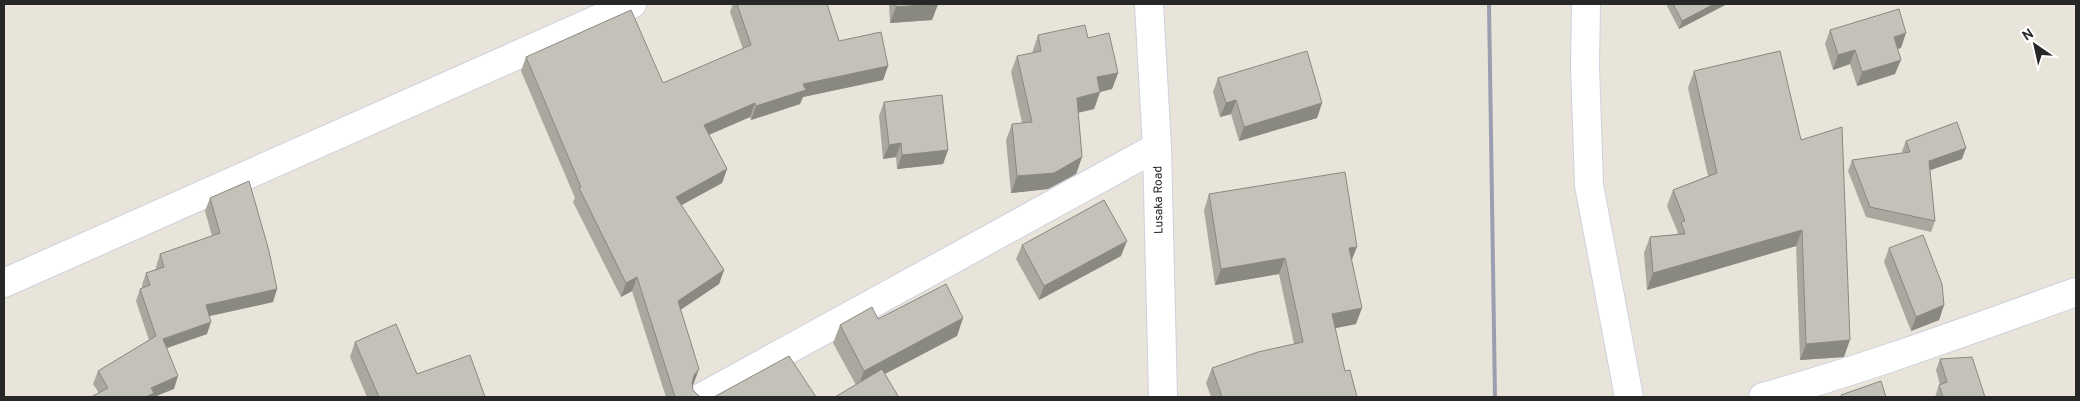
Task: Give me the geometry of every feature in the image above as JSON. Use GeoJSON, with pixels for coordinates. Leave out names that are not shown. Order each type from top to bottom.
{"type":"FeatureCollection","features":[{"type":"Feature","properties":{"kind":"street"},"geometry":{"type":"LineString","coordinates":[[4,283],[632,4]]}},
{"type":"Feature","properties":{"kind":"street","name":"Lusaka Road"},"geometry":{"type":"LineString","coordinates":[[1148,4],[1157,147],[1163,397]]}},
{"type":"Feature","properties":{"kind":"street"},"geometry":{"type":"LineString","coordinates":[[1586,4],[1585,66],[1589,185],[1629,397]]}},
{"type":"Feature","properties":{"kind":"street"},"geometry":{"type":"LineString","coordinates":[[702,397],[1157,147]]}},
{"type":"Feature","properties":{"kind":"street"},"geometry":{"type":"LineString","coordinates":[[1763,397],[1802,387],[1929,345],[2076,292]]}},
{"type":"Feature","properties":{"kind":"building"},"geometry":{"type":"Polygon","coordinates":[[[737,4],[827,4],[839,41],[881,32],[888,66],[803,84],[806,90],[756,106],[755,103],[704,125],[727,169],[676,197],[724,270],[678,301],[699,369],[694,375],[693,390],[702,397],[675,397],[637,277],[626,283],[579,188],[581,187],[526,57],[631,10],[663,83],[751,45],[737,4]]]}},
{"type":"Feature","properties":{"kind":"building"},"geometry":{"type":"Polygon","coordinates":[[[896,4],[937,4],[896,7],[896,4]]]}},
{"type":"Feature","properties":{"kind":"building"},"geometry":{"type":"Polygon","coordinates":[[[1673,4],[1714,4],[1682,21],[1673,4]]]}},
{"type":"Feature","properties":{"kind":"building"},"geometry":{"type":"Polygon","coordinates":[[[1899,9],[1906,33],[1894,37],[1901,60],[1862,72],[1855,50],[1838,55],[1830,30],[1899,9]]]}},
{"type":"Feature","properties":{"kind":"building"},"geometry":{"type":"Polygon","coordinates":[[[1085,25],[1088,38],[1109,33],[1118,73],[1097,77],[1100,92],[1077,98],[1082,157],[1054,173],[1017,176],[1012,124],[1032,122],[1017,56],[1041,51],[1038,35],[1085,25]]]}},
{"type":"Feature","properties":{"kind":"building"},"geometry":{"type":"Polygon","coordinates":[[[1307,51],[1322,103],[1244,127],[1236,100],[1226,103],[1218,78],[1307,51]]]}},
{"type":"Feature","properties":{"kind":"building"},"geometry":{"type":"Polygon","coordinates":[[[1780,51],[1801,140],[1842,127],[1850,340],[1806,344],[1802,230],[1653,273],[1650,237],[1685,234],[1681,222],[1685,221],[1673,190],[1717,173],[1694,71],[1780,51]]]}},
{"type":"Feature","properties":{"kind":"building"},"geometry":{"type":"Polygon","coordinates":[[[942,95],[948,150],[902,155],[901,143],[889,145],[884,102],[942,95]]]}},
{"type":"Feature","properties":{"kind":"building"},"geometry":{"type":"Polygon","coordinates":[[[1957,122],[1966,148],[1929,161],[1935,221],[1870,207],[1852,160],[1910,152],[1906,141],[1957,122]]]}},
{"type":"Feature","properties":{"kind":"building"},"geometry":{"type":"Polygon","coordinates":[[[1345,172],[1357,247],[1349,248],[1362,308],[1332,314],[1345,371],[1350,370],[1357,397],[1222,397],[1212,368],[1258,352],[1303,342],[1285,258],[1221,269],[1209,194],[1345,172]]]}},
{"type":"Feature","properties":{"kind":"building"},"geometry":{"type":"Polygon","coordinates":[[[249,181],[269,251],[277,289],[206,305],[211,322],[163,339],[178,376],[151,388],[154,393],[146,397],[91,397],[108,388],[98,371],[156,336],[140,289],[150,285],[146,273],[164,267],[160,254],[220,233],[210,198],[249,181]]]}},
{"type":"Feature","properties":{"kind":"building"},"geometry":{"type":"Polygon","coordinates":[[[1104,200],[1127,241],[1044,286],[1022,245],[1104,200]]]}},
{"type":"Feature","properties":{"kind":"building"},"geometry":{"type":"Polygon","coordinates":[[[1923,235],[1942,284],[1944,305],[1916,317],[1889,248],[1923,235]]]}},
{"type":"Feature","properties":{"kind":"building"},"geometry":{"type":"Polygon","coordinates":[[[946,284],[963,318],[864,371],[840,325],[872,307],[878,319],[946,284]]]}},
{"type":"Feature","properties":{"kind":"building"},"geometry":{"type":"Polygon","coordinates":[[[396,324],[417,374],[470,355],[485,397],[379,397],[355,342],[396,324]]]}},
{"type":"Feature","properties":{"kind":"building"},"geometry":{"type":"Polygon","coordinates":[[[789,356],[816,397],[714,397],[789,356]]]}},
{"type":"Feature","properties":{"kind":"building"},"geometry":{"type":"Polygon","coordinates":[[[1972,357],[1985,397],[1943,397],[1939,385],[1947,382],[1940,359],[1972,357]]]}},
{"type":"Feature","properties":{"kind":"building"},"geometry":{"type":"Polygon","coordinates":[[[882,369],[898,396],[835,397],[882,369]]]}},
{"type":"Feature","properties":{"kind":"building"},"geometry":{"type":"Polygon","coordinates":[[[1881,381],[1886,397],[1842,397],[1841,395],[1881,381]]]}},
{"type":"Feature","properties":{"kind":"railway"},"geometry":{"type":"LineString","coordinates":[[1489,4],[1495,397]]}}]}
